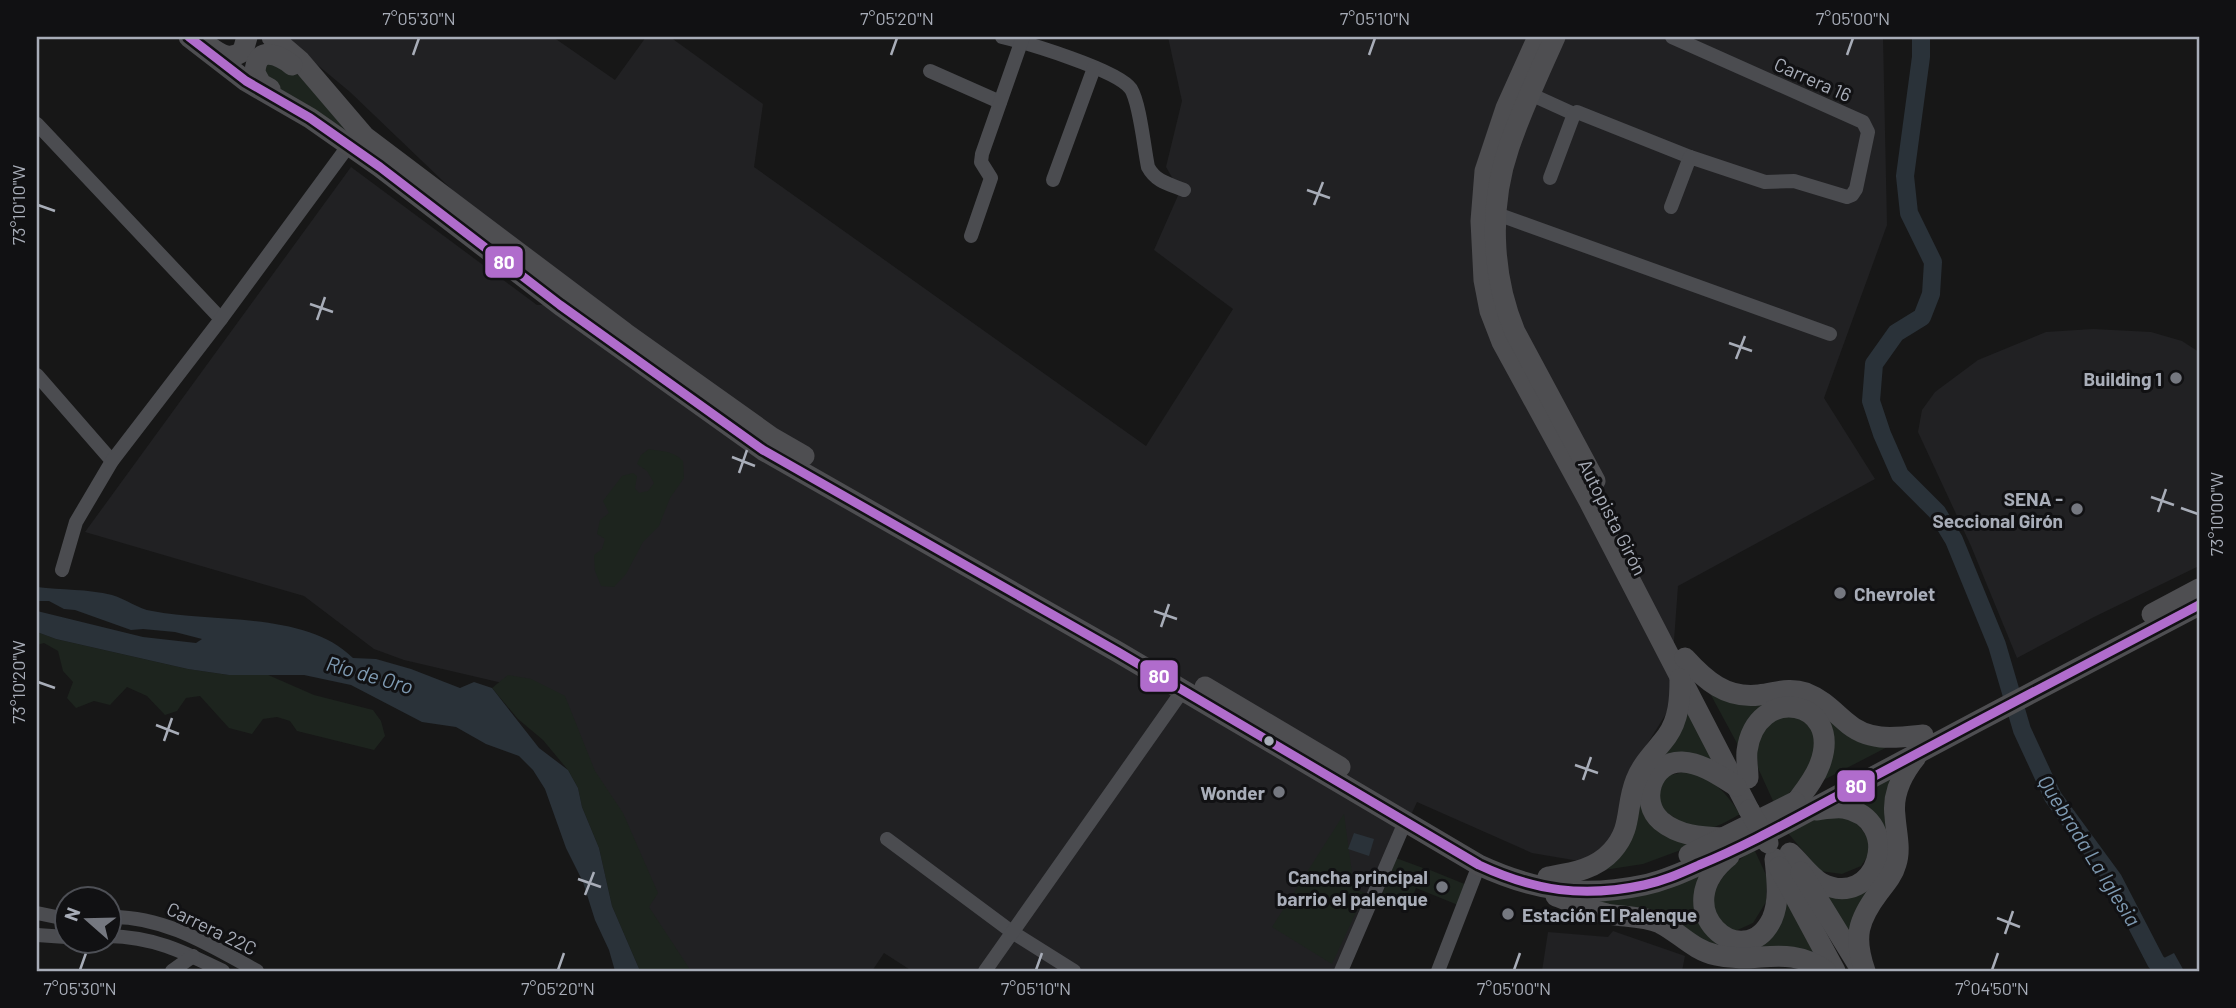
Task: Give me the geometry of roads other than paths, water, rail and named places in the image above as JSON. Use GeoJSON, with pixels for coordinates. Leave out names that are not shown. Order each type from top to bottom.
{"type":"FeatureCollection","features":[{"type":"Feature","properties":{"kind":"highway"},"geometry":{"type":"LineString","coordinates":[[189,37],[246,81],[310,118],[349,145],[560,305],[764,450],[1183,690],[1479,865],[1606,914],[1659,923],[1690,945],[1712,955],[1743,958],[1786,956],[1803,959],[1826,971]]}},
{"type":"Feature","properties":{"kind":"highway"},"geometry":{"type":"LineString","coordinates":[[198,37],[220,55],[229,57],[243,51],[247,37]]}},
{"type":"Feature","properties":{"kind":"highway"},"geometry":{"type":"LineString","coordinates":[[272,37],[290,51],[365,137],[625,332],[771,437],[1254,715],[1485,854],[1529,872],[1571,881],[1597,881],[1637,874],[1769,832],[1804,805],[2030,686],[2199,589]]}},
{"type":"Feature","properties":{"kind":"highway","name":"Autopista Girón"},"geometry":{"type":"LineString","coordinates":[[1538,37],[1506,108],[1485,171],[1481,221],[1484,279],[1490,311],[1502,342],[1682,667]]}},
{"type":"Feature","properties":{"kind":"highway","name":"Autopista Girón"},"geometry":{"type":"LineString","coordinates":[[1555,37],[1508,148],[1501,178],[1497,214],[1497,263],[1507,312],[1682,667],[1769,832],[1835,971]]}},
{"type":"Feature","properties":{"kind":"highway"},"geometry":{"type":"LineString","coordinates":[[310,118],[261,84],[255,74],[257,62],[268,54],[277,54],[328,92]]}},
{"type":"Feature","properties":{"kind":"highway"},"geometry":{"type":"LineString","coordinates":[[2030,686],[2199,606]]}},
{"type":"Feature","properties":{"kind":"highway"},"geometry":{"type":"LineString","coordinates":[[1548,877],[1588,868],[1601,861],[1620,840],[1627,827],[1630,797],[1640,771],[1656,747],[1667,737],[1673,725],[1680,697],[1682,667],[1729,693],[1745,696],[1793,689],[1810,694],[1862,733],[1921,744]]}},
{"type":"Feature","properties":{"kind":"highway"},"geometry":{"type":"LineString","coordinates":[[1730,844],[1686,834],[1660,820],[1652,810],[1649,798],[1651,785],[1657,774],[1668,765],[1680,762],[1704,767],[1743,783],[1747,751],[1758,724],[1766,714],[1777,707],[1791,705],[1802,708],[1813,715],[1821,725],[1823,751],[1804,805]]}},
{"type":"Feature","properties":{"kind":"highway"},"geometry":{"type":"LineString","coordinates":[[1863,971],[1857,939],[1860,923],[1868,906],[1890,878],[1896,863],[1896,795],[1921,744]]}},
{"type":"Feature","properties":{"kind":"highway"},"geometry":{"type":"LineString","coordinates":[[1769,832],[1821,883],[1833,887],[1848,887],[1861,883],[1872,873],[1878,861],[1880,849],[1877,835],[1871,825],[1858,814],[1843,808],[1804,805]]}},
{"type":"Feature","properties":{"kind":"highway"},"geometry":{"type":"LineString","coordinates":[[1730,844],[1712,875],[1703,904],[1711,928],[1731,940],[1743,940],[1764,930],[1772,919],[1777,894],[1769,832]]}},
{"type":"Feature","properties":{"kind":"highway","name":"Autopista Girón"},"geometry":{"type":"LineString","coordinates":[[1769,832],[1863,971]]}},
{"type":"Feature","properties":{"kind":"highway"},"geometry":{"type":"LineString","coordinates":[[1528,885],[1571,892],[1630,888],[1668,878],[1730,844]]}},
{"type":"Feature","properties":{"kind":"street"},"geometry":{"type":"LineString","coordinates":[[1002,37],[1023,39],[1115,76],[1130,87],[1135,98],[1148,167],[1153,176],[1161,182],[1184,190]]}},
{"type":"Feature","properties":{"kind":"street","name":"Carrera 16"},"geometry":{"type":"LineString","coordinates":[[1672,37],[1863,122],[1868,132],[1856,189],[1847,197],[1794,181],[1765,182],[1690,157]]}},
{"type":"Feature","properties":{"kind":"street"},"geometry":{"type":"LineString","coordinates":[[971,236],[991,178],[981,162],[982,154],[1023,39]]}},
{"type":"Feature","properties":{"kind":"street"},"geometry":{"type":"LineString","coordinates":[[1053,180],[1094,68]]}},
{"type":"Feature","properties":{"kind":"street"},"geometry":{"type":"LineString","coordinates":[[930,71],[1000,102]]}},
{"type":"Feature","properties":{"kind":"street"},"geometry":{"type":"LineString","coordinates":[[1530,94],[1574,114],[1580,112],[1690,157],[1671,208]]}},
{"type":"Feature","properties":{"kind":"street"},"geometry":{"type":"LineString","coordinates":[[1550,178],[1574,114]]}},
{"type":"Feature","properties":{"kind":"street"},"geometry":{"type":"LineString","coordinates":[[37,124],[221,319]]}},
{"type":"Feature","properties":{"kind":"street"},"geometry":{"type":"LineString","coordinates":[[62,569],[76,523],[111,461],[221,319],[349,145]]}},
{"type":"Feature","properties":{"kind":"street"},"geometry":{"type":"LineString","coordinates":[[1497,214],[1830,334]]}},
{"type":"Feature","properties":{"kind":"street"},"geometry":{"type":"LineString","coordinates":[[37,375],[111,461]]}},
{"type":"Feature","properties":{"kind":"street"},"geometry":{"type":"LineString","coordinates":[[985,971],[1183,690]]}},
{"type":"Feature","properties":{"kind":"street"},"geometry":{"type":"LineString","coordinates":[[1341,971],[1405,822]]}},
{"type":"Feature","properties":{"kind":"street"},"geometry":{"type":"LineString","coordinates":[[887,839],[1012,932],[1074,971]]}},
{"type":"Feature","properties":{"kind":"street"},"geometry":{"type":"LineString","coordinates":[[1438,971],[1479,865]]}},
{"type":"Feature","properties":{"kind":"street","name":"Carrera 22C"},"geometry":{"type":"LineString","coordinates":[[122,916],[158,922],[257,971]]}},
{"type":"Feature","properties":{"kind":"street","name":"Carrera 22C"},"geometry":{"type":"LineString","coordinates":[[122,936],[158,942],[223,971]]}},
{"type":"Feature","properties":{"kind":"street"},"geometry":{"type":"LineString","coordinates":[[172,971],[193,956]]}},
{"type":"Feature","properties":{"kind":"water","name":"Río de Oro"},"geometry":{"type":"Polygon","coordinates":[[[37,587],[103,593],[142,608],[176,615],[257,621],[285,626],[333,643],[353,658],[376,659],[460,688],[474,682],[492,688],[539,748],[568,770],[578,788],[582,807],[599,848],[612,906],[640,971],[615,971],[545,789],[533,770],[519,756],[486,744],[456,727],[422,722],[351,685],[304,675],[229,675],[188,669],[56,639],[37,632],[37,611],[143,637],[196,643],[202,639],[175,632],[131,630],[75,610],[64,609],[49,601],[37,601],[37,587]]]}},
{"type":"Feature","properties":{"kind":"water"},"geometry":{"type":"Polygon","coordinates":[[[1354,833],[1374,839],[1369,856],[1348,849],[1354,833]]]}},
{"type":"Feature","properties":{"kind":"water"},"geometry":{"type":"Polygon","coordinates":[[[2174,953],[2184,971],[2160,971],[2156,962],[2174,953]]]}},
{"type":"Feature","properties":{"kind":"waterway","name":"Quebrada La Iglesia"},"geometry":{"type":"LineString","coordinates":[[1921,37],[1921,57],[1905,176],[1909,213],[1933,262],[1931,294],[1922,317],[1896,333],[1874,364],[1871,401],[1900,475],[1937,512],[1954,540],[1997,645],[2022,730],[2053,797],[2113,879],[2156,962],[2166,971]]}},
{"type":"Feature","properties":{"kind":"place","name":"Building 1"},"geometry":{"type":"Point","coordinates":[2176,378]}},
{"type":"Feature","properties":{"kind":"place","name":"SENA - Seccional Girón"},"geometry":{"type":"Point","coordinates":[2077,509]}},
{"type":"Feature","properties":{"kind":"place","name":"Chevrolet"},"geometry":{"type":"Point","coordinates":[1840,593]}},
{"type":"Feature","properties":{"kind":"place","name":"Wonder"},"geometry":{"type":"Point","coordinates":[1279,792]}},
{"type":"Feature","properties":{"kind":"place","name":"Cancha principal barrio el palenque"},"geometry":{"type":"Point","coordinates":[1442,887]}},
{"type":"Feature","properties":{"kind":"place","name":"Estación El Palenque"},"geometry":{"type":"Point","coordinates":[1508,914]}}]}
